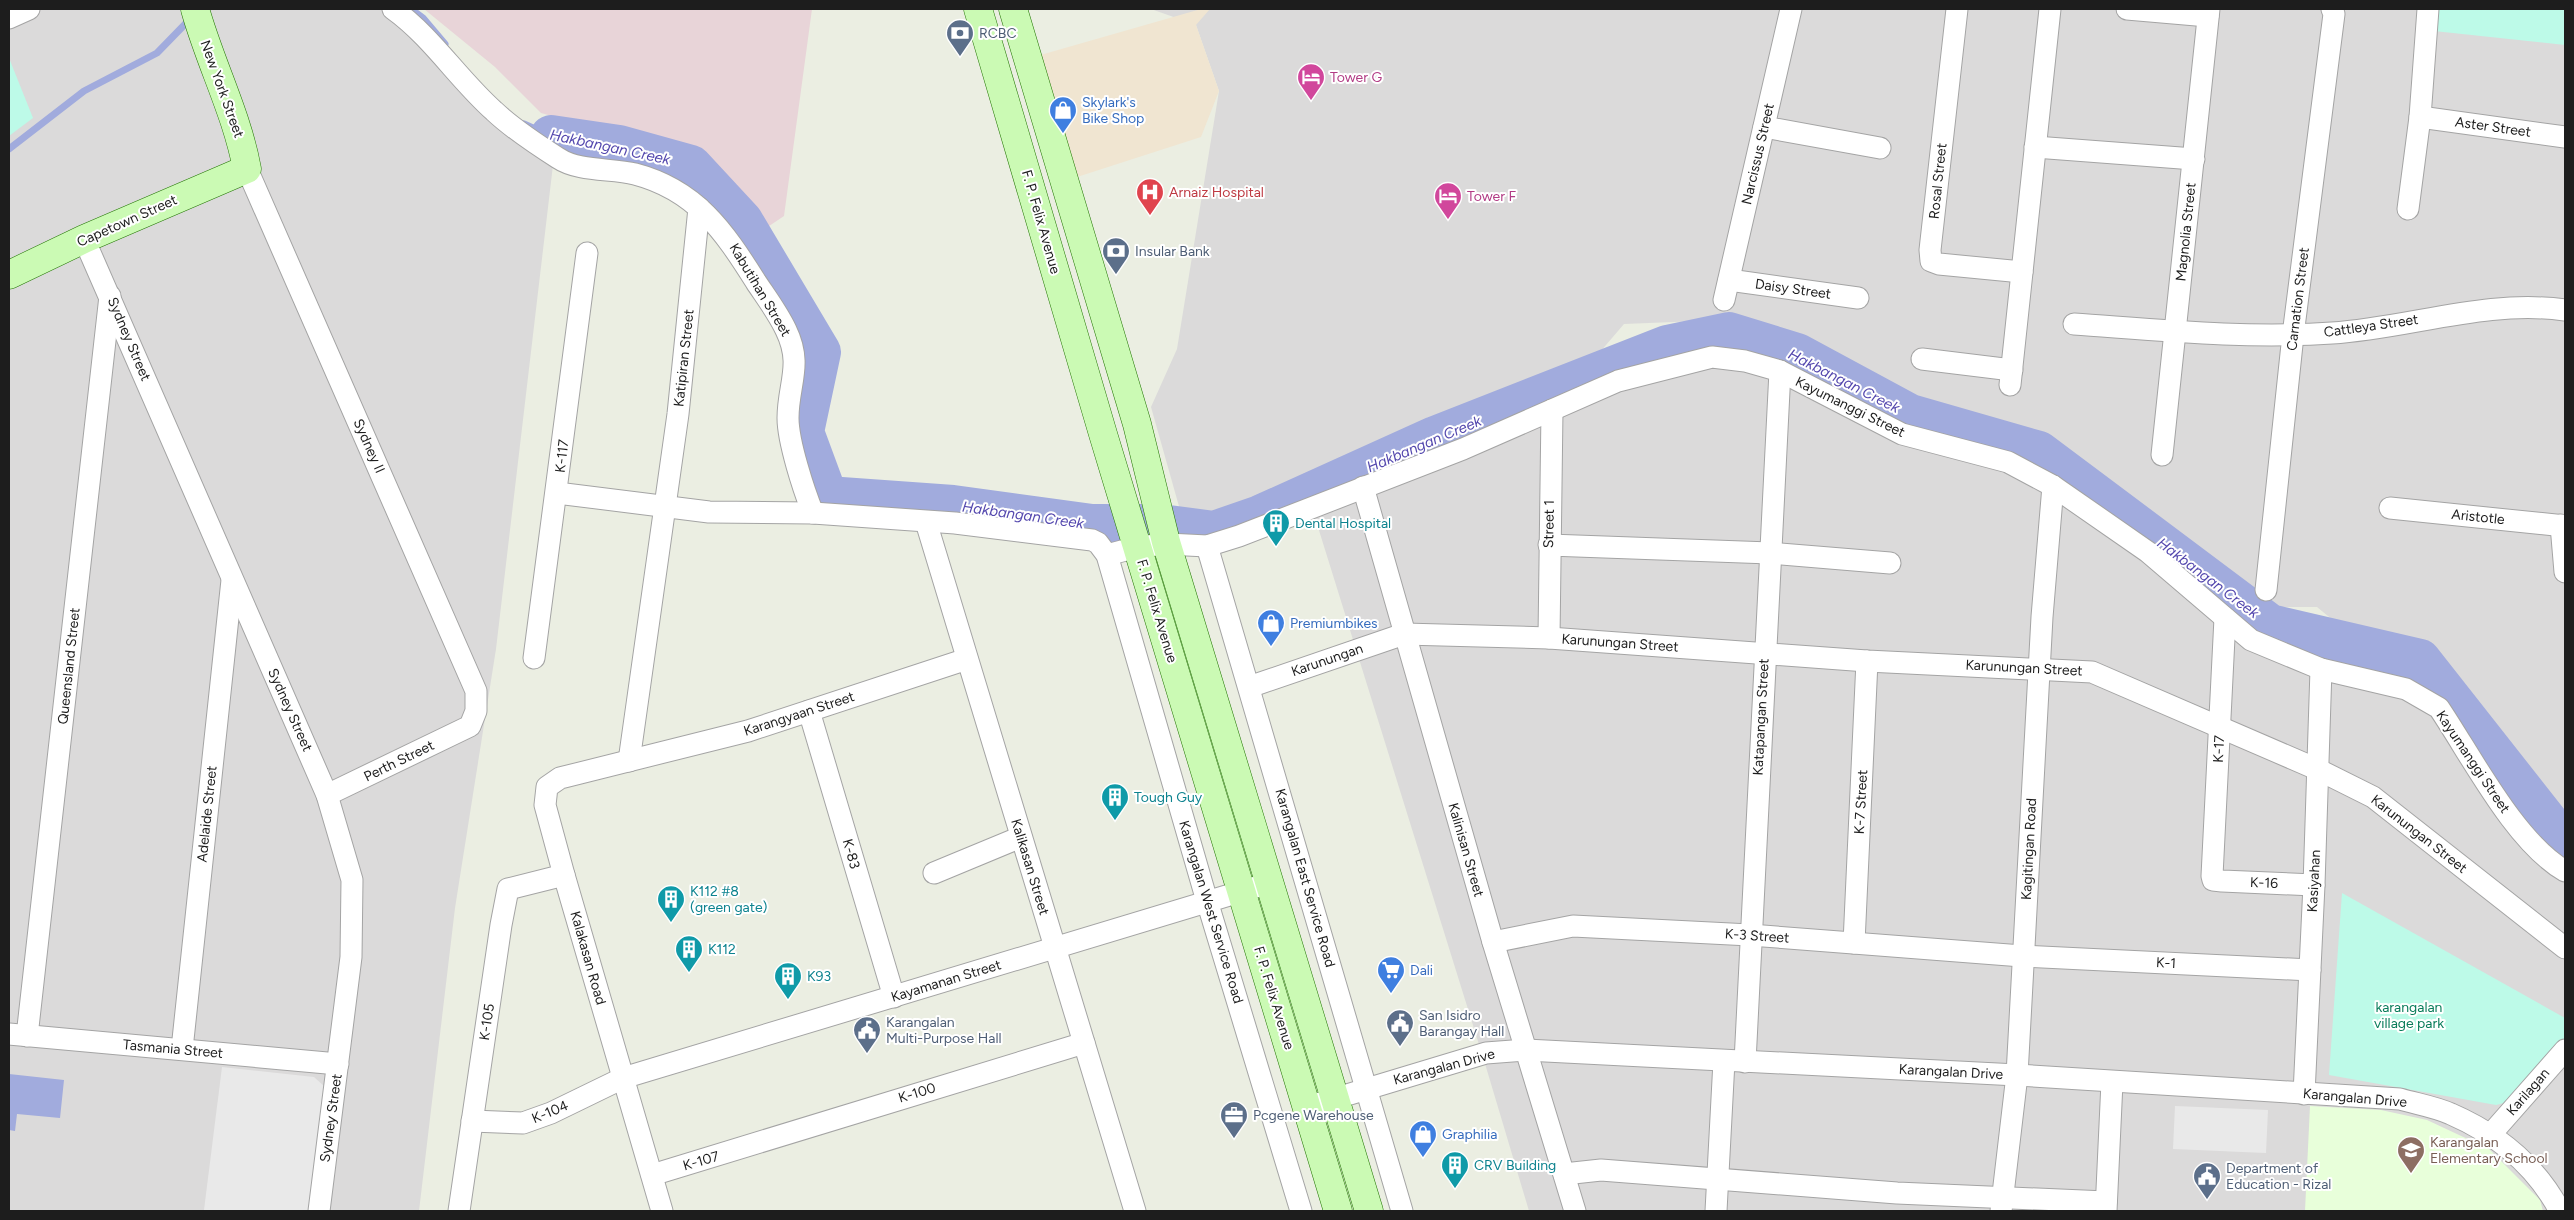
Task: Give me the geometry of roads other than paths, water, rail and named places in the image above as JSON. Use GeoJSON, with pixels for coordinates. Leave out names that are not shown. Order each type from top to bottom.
{"type":"FeatureCollection","features":[{"type":"Feature","properties":{"kind":"main road","name":"New York Street"},"geometry":{"type":"LineString","coordinates":[[195,9],[205,45],[242,145],[247,169]]}},
{"type":"Feature","properties":{"kind":"main road","name":"F. P. Felix Avenue"},"geometry":{"type":"LineString","coordinates":[[978,9],[1103,434],[1338,1211]]}},
{"type":"Feature","properties":{"kind":"main road","name":"F. P. Felix Avenue"},"geometry":{"type":"LineString","coordinates":[[1013,9],[1137,424],[1166,543],[1369,1211]]}},
{"type":"Feature","properties":{"kind":"main road","name":"Capetown Street"},"geometry":{"type":"LineString","coordinates":[[9,274],[84,239],[247,169]]}},
{"type":"Feature","properties":{"kind":"main road"},"geometry":{"type":"LineString","coordinates":[[1058,282],[1092,272]]}},
{"type":"Feature","properties":{"kind":"main road"},"geometry":{"type":"LineString","coordinates":[[1103,434],[1137,424]]}},
{"type":"Feature","properties":{"kind":"street","name":"Kabutihan Street"},"geometry":{"type":"LineString","coordinates":[[393,9],[414,24],[494,112],[560,160],[579,166],[644,177],[678,192],[700,208],[728,237],[786,329],[792,346],[795,379],[788,420],[803,488],[813,513]]}},
{"type":"Feature","properties":{"kind":"street","name":"Narcissus Street"},"geometry":{"type":"LineString","coordinates":[[1726,290],[1791,9]]}},
{"type":"Feature","properties":{"kind":"street","name":"Rosal Street"},"geometry":{"type":"LineString","coordinates":[[1957,9],[1930,256],[1934,263],[2022,272]]}},
{"type":"Feature","properties":{"kind":"street"},"geometry":{"type":"LineString","coordinates":[[1922,359],[2011,378],[2050,9]]}},
{"type":"Feature","properties":{"kind":"street"},"geometry":{"type":"LineString","coordinates":[[2127,9],[2209,12]]}},
{"type":"Feature","properties":{"kind":"street","name":"Carnation Street"},"geometry":{"type":"LineString","coordinates":[[2266,590],[2293,335],[2333,23],[2332,9]]}},
{"type":"Feature","properties":{"kind":"street"},"geometry":{"type":"LineString","coordinates":[[2408,209],[2420,117],[2428,9]]}},
{"type":"Feature","properties":{"kind":"street","name":"Magnolia Street"},"geometry":{"type":"LineString","coordinates":[[2162,455],[2209,12]]}},
{"type":"Feature","properties":{"kind":"street","name":"Aster Street"},"geometry":{"type":"LineString","coordinates":[[2420,117],[2565,137]]}},
{"type":"Feature","properties":{"kind":"street"},"geometry":{"type":"LineString","coordinates":[[1764,127],[1880,148]]}},
{"type":"Feature","properties":{"kind":"street"},"geometry":{"type":"LineString","coordinates":[[2035,147],[2194,159]]}},
{"type":"Feature","properties":{"kind":"street","name":"Sydney II"},"geometry":{"type":"LineString","coordinates":[[247,169],[476,691],[476,710],[470,726]]}},
{"type":"Feature","properties":{"kind":"street","name":"Katipiran Street"},"geometry":{"type":"LineString","coordinates":[[628,761],[665,508],[700,208]]}},
{"type":"Feature","properties":{"kind":"street","name":"Sydney Street"},"geometry":{"type":"LineString","coordinates":[[84,239],[327,795],[352,880],[351,957],[319,1211]]}},
{"type":"Feature","properties":{"kind":"street","name":"K-117"},"geometry":{"type":"LineString","coordinates":[[534,658],[587,254]]}},
{"type":"Feature","properties":{"kind":"street","name":"Daisy Street"},"geometry":{"type":"LineString","coordinates":[[1726,290],[1858,298]]}},
{"type":"Feature","properties":{"kind":"street","name":"Queensland Street"},"geometry":{"type":"LineString","coordinates":[[18,1035],[110,296]]}},
{"type":"Feature","properties":{"kind":"street","name":"Cattleya Street"},"geometry":{"type":"LineString","coordinates":[[2176,332],[2293,335],[2334,333],[2496,308],[2565,310]]}},
{"type":"Feature","properties":{"kind":"street"},"geometry":{"type":"LineString","coordinates":[[2074,324],[2176,332]]}},
{"type":"Feature","properties":{"kind":"street","name":"Kayumanggi Street"},"geometry":{"type":"LineString","coordinates":[[1166,543],[1207,546],[1238,536],[1463,449],[1618,381],[1712,357],[1745,361],[1780,371],[1902,434],[2008,462],[2053,486],[2148,552],[2251,640],[2321,669],[2406,689],[2439,708],[2521,833],[2556,865],[2565,870]]}},
{"type":"Feature","properties":{"kind":"street","name":"Katapangan Street"},"geometry":{"type":"LineString","coordinates":[[1716,1211],[1718,1179],[1750,935],[1780,371]]}},
{"type":"Feature","properties":{"kind":"street","name":"Street 1"},"geometry":{"type":"LineString","coordinates":[[1548,638],[1548,546],[1552,410]]}},
{"type":"Feature","properties":{"kind":"street","name":"Kagitingan Road"},"geometry":{"type":"LineString","coordinates":[[2001,1205],[2017,1075],[2022,956],[2053,486]]}},
{"type":"Feature","properties":{"kind":"street","name":"Kalinisan Street"},"geometry":{"type":"LineString","coordinates":[[1363,487],[1492,942],[1575,1211]]}},
{"type":"Feature","properties":{"kind":"street"},"geometry":{"type":"LineString","coordinates":[[557,493],[665,508],[734,513],[813,513],[955,523],[1092,540],[1098,543],[1107,554],[1137,545],[1166,543]]}},
{"type":"Feature","properties":{"kind":"street","name":"Aristotle"},"geometry":{"type":"LineString","coordinates":[[2390,508],[2563,526]]}},
{"type":"Feature","properties":{"kind":"street","name":"Kalikasan Street"},"geometry":{"type":"LineString","coordinates":[[926,522],[1135,1211]]}},
{"type":"Feature","properties":{"kind":"street"},"geometry":{"type":"LineString","coordinates":[[2563,526],[2565,572]]}},
{"type":"Feature","properties":{"kind":"street","name":"Karangalan East Service Road"},"geometry":{"type":"LineString","coordinates":[[1207,546],[1402,1211]]}},
{"type":"Feature","properties":{"kind":"street"},"geometry":{"type":"LineString","coordinates":[[1548,546],[1770,553],[1890,563]]}},
{"type":"Feature","properties":{"kind":"street","name":"Karangalan West Service Road"},"geometry":{"type":"LineString","coordinates":[[1107,554],[1207,901],[1301,1211]]}},
{"type":"Feature","properties":{"kind":"street","name":"Adelaide Street"},"geometry":{"type":"LineString","coordinates":[[182,1049],[232,578]]}},
{"type":"Feature","properties":{"kind":"street","name":"K-17"},"geometry":{"type":"LineString","coordinates":[[2214,880],[2212,872],[2225,618]]}},
{"type":"Feature","properties":{"kind":"street","name":"Karunungan Street"},"geometry":{"type":"LineString","coordinates":[[1404,634],[1548,638],[1765,655],[2092,672],[2319,770],[2373,797],[2565,948]]}},
{"type":"Feature","properties":{"kind":"street","name":"Karunungan"},"geometry":{"type":"LineString","coordinates":[[1249,686],[1404,634]]}},
{"type":"Feature","properties":{"kind":"street","name":"Karangyaan Street"},"geometry":{"type":"LineString","coordinates":[[628,761],[748,731],[967,659]]}},
{"type":"Feature","properties":{"kind":"street","name":"K-7 Street"},"geometry":{"type":"LineString","coordinates":[[1854,943],[1867,661]]}},
{"type":"Feature","properties":{"kind":"street","name":"Kasiyahan"},"geometry":{"type":"LineString","coordinates":[[2304,1094],[2319,770],[2321,669]]}},
{"type":"Feature","properties":{"kind":"street","name":"K-83"},"geometry":{"type":"LineString","coordinates":[[809,711],[894,997]]}},
{"type":"Feature","properties":{"kind":"street","name":"Perth Street"},"geometry":{"type":"LineString","coordinates":[[327,795],[470,726]]}},
{"type":"Feature","properties":{"kind":"street","name":"Kalakasan Road"},"geometry":{"type":"LineString","coordinates":[[628,761],[560,778],[547,787],[545,805],[662,1211]]}},
{"type":"Feature","properties":{"kind":"street"},"geometry":{"type":"LineString","coordinates":[[934,873],[1021,837]]}},
{"type":"Feature","properties":{"kind":"street","name":"K-105"},"geometry":{"type":"LineString","coordinates":[[459,1211],[501,925],[508,889],[564,875]]}},
{"type":"Feature","properties":{"kind":"street","name":"K-16"},"geometry":{"type":"LineString","coordinates":[[2214,880],[2314,885]]}},
{"type":"Feature","properties":{"kind":"street","name":"Kayamanan Street"},"geometry":{"type":"LineString","coordinates":[[623,1078],[1270,882]]}},
{"type":"Feature","properties":{"kind":"street","name":"K-3 Street"},"geometry":{"type":"LineString","coordinates":[[1492,942],[1574,926],[1750,935],[2022,956]]}},
{"type":"Feature","properties":{"kind":"street","name":"K-1"},"geometry":{"type":"LineString","coordinates":[[2022,956],[2310,970]]}},
{"type":"Feature","properties":{"kind":"street","name":"Tasmania Street"},"geometry":{"type":"LineString","coordinates":[[18,1035],[338,1064]]}},
{"type":"Feature","properties":{"kind":"street","name":"K-100"},"geometry":{"type":"LineString","coordinates":[[751,1146],[919,1092],[1084,1043]]}},
{"type":"Feature","properties":{"kind":"street","name":"Karangalan Drive"},"geometry":{"type":"LineString","coordinates":[[1307,1107],[1486,1053],[1526,1050],[2017,1075],[2400,1099],[2450,1113],[2491,1134],[2527,1164],[2560,1211]]}},
{"type":"Feature","properties":{"kind":"street","name":"Karilagan"},"geometry":{"type":"LineString","coordinates":[[2491,1134],[2565,1050]]}},
{"type":"Feature","properties":{"kind":"street","name":"K-104"},"geometry":{"type":"LineString","coordinates":[[472,1121],[523,1124],[551,1113],[623,1078]]}},
{"type":"Feature","properties":{"kind":"street"},"geometry":{"type":"LineString","coordinates":[[1564,1174],[1601,1170],[1718,1179],[1896,1202],[2106,1207],[2112,1082]]}},
{"type":"Feature","properties":{"kind":"street","name":"K-107"},"geometry":{"type":"LineString","coordinates":[[652,1176],[751,1146]]}},
{"type":"Feature","properties":{"kind":"waterway","name":"Hakbangan Creek"},"geometry":{"type":"LineString","coordinates":[[411,9],[423,18],[445,44]]}},
{"type":"Feature","properties":{"kind":"waterway","name":"Hakbangan Creek"},"geometry":{"type":"LineString","coordinates":[[9,149],[84,91],[157,53],[192,17]]}},
{"type":"Feature","properties":{"kind":"waterway","name":"Hakbangan Creek"},"geometry":{"type":"LineString","coordinates":[[524,124],[551,136]]}},
{"type":"Feature","properties":{"kind":"waterway","name":"Hakbangan Creek"},"geometry":{"type":"LineString","coordinates":[[551,136],[619,146],[691,166],[742,221],[820,352],[803,432],[827,497],[953,506],[1092,525],[1161,525],[1214,532],[1260,516],[1435,437],[1667,346],[1729,333],[1797,354],[1910,415],[2039,452],[2270,625],[2420,660],[2557,834],[2565,838]]}},
{"type":"Feature","properties":{"kind":"place","name":"RCBC"},"geometry":{"type":"Point","coordinates":[960,57]}},
{"type":"Feature","properties":{"kind":"place","name":"Tower G"},"geometry":{"type":"Point","coordinates":[1311,101]}},
{"type":"Feature","properties":{"kind":"place","name":"Skylark's Bike Shop"},"geometry":{"type":"Point","coordinates":[1063,134]}},
{"type":"Feature","properties":{"kind":"place","name":"Arnaiz Hospital"},"geometry":{"type":"Point","coordinates":[1150,216]}},
{"type":"Feature","properties":{"kind":"place","name":"Tower F"},"geometry":{"type":"Point","coordinates":[1448,220]}},
{"type":"Feature","properties":{"kind":"place","name":"Insular Bank"},"geometry":{"type":"Point","coordinates":[1116,275]}},
{"type":"Feature","properties":{"kind":"place","name":"Dental Hospital"},"geometry":{"type":"Point","coordinates":[1276,547]}},
{"type":"Feature","properties":{"kind":"place","name":"Premiumbikes"},"geometry":{"type":"Point","coordinates":[1271,647]}},
{"type":"Feature","properties":{"kind":"place","name":"Tough Guy"},"geometry":{"type":"Point","coordinates":[1115,821]}},
{"type":"Feature","properties":{"kind":"place","name":"K112 #8 (green gate)"},"geometry":{"type":"Point","coordinates":[671,923]}},
{"type":"Feature","properties":{"kind":"place","name":"K112"},"geometry":{"type":"Point","coordinates":[689,973]}},
{"type":"Feature","properties":{"kind":"place","name":"Dali"},"geometry":{"type":"Point","coordinates":[1391,994]}},
{"type":"Feature","properties":{"kind":"place","name":"K93"},"geometry":{"type":"Point","coordinates":[788,1000]}},
{"type":"Feature","properties":{"kind":"place","name":"San Isidro Barangay Hall"},"geometry":{"type":"Point","coordinates":[1400,1047]}},
{"type":"Feature","properties":{"kind":"place","name":"Karangalan Multi-Purpose Hall"},"geometry":{"type":"Point","coordinates":[867,1054]}},
{"type":"Feature","properties":{"kind":"place","name":"Pcgene Warehouse"},"geometry":{"type":"Point","coordinates":[1234,1139]}},
{"type":"Feature","properties":{"kind":"place","name":"Graphilia"},"geometry":{"type":"Point","coordinates":[1423,1158]}},
{"type":"Feature","properties":{"kind":"place","name":"Karangalan Elementary School"},"geometry":{"type":"Point","coordinates":[2411,1174]}},
{"type":"Feature","properties":{"kind":"place","name":"CRV Building"},"geometry":{"type":"Point","coordinates":[1455,1189]}},
{"type":"Feature","properties":{"kind":"place","name":"Department of Education - Rizal"},"geometry":{"type":"Point","coordinates":[2207,1200]}},
{"type":"Feature","properties":{"kind":"park label","name":"karangalan village park"},"geometry":{"type":"Point","coordinates":[2409,1016]}}]}
